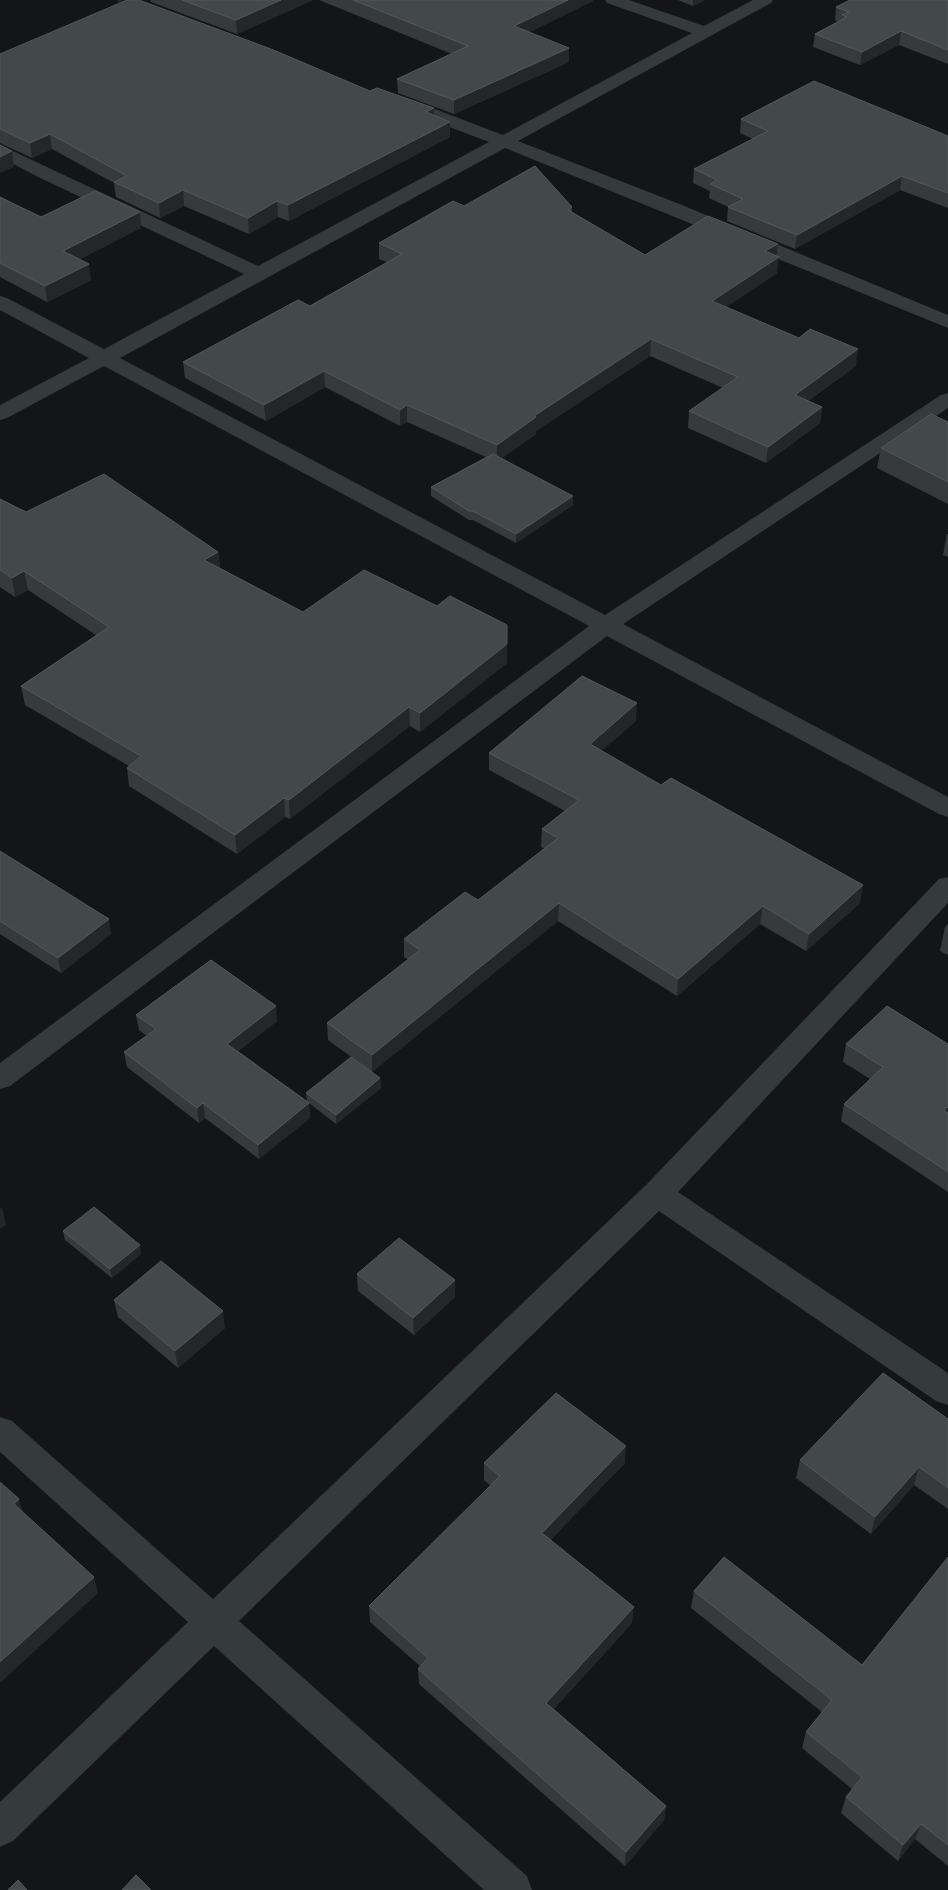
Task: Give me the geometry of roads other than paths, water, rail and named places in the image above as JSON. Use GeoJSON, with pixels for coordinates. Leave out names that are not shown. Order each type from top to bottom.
{"type":"FeatureCollection","features":[{"type":"Feature","properties":{"kind":"street"},"geometry":{"type":"LineString","coordinates":[[612,0],[705,32]]}},
{"type":"Feature","properties":{"kind":"street"},"geometry":{"type":"LineString","coordinates":[[0,414],[765,0]]}},
{"type":"Feature","properties":{"kind":"street"},"geometry":{"type":"LineString","coordinates":[[384,96],[505,141],[752,240],[948,322]]}},
{"type":"Feature","properties":{"kind":"street"},"geometry":{"type":"LineString","coordinates":[[0,150],[259,274]]}},
{"type":"Feature","properties":{"kind":"street"},"geometry":{"type":"LineString","coordinates":[[0,302],[607,624],[948,808]]}},
{"type":"Feature","properties":{"kind":"street"},"geometry":{"type":"LineString","coordinates":[[0,1078],[607,624],[948,399]]}},
{"type":"Feature","properties":{"kind":"street"},"geometry":{"type":"LineString","coordinates":[[0,1828],[657,1194],[948,886]]}},
{"type":"Feature","properties":{"kind":"street"},"geometry":{"type":"LineString","coordinates":[[657,1194],[948,1391]]}},
{"type":"Feature","properties":{"kind":"street"},"geometry":{"type":"LineString","coordinates":[[0,1431],[513,1890]]}}]}
